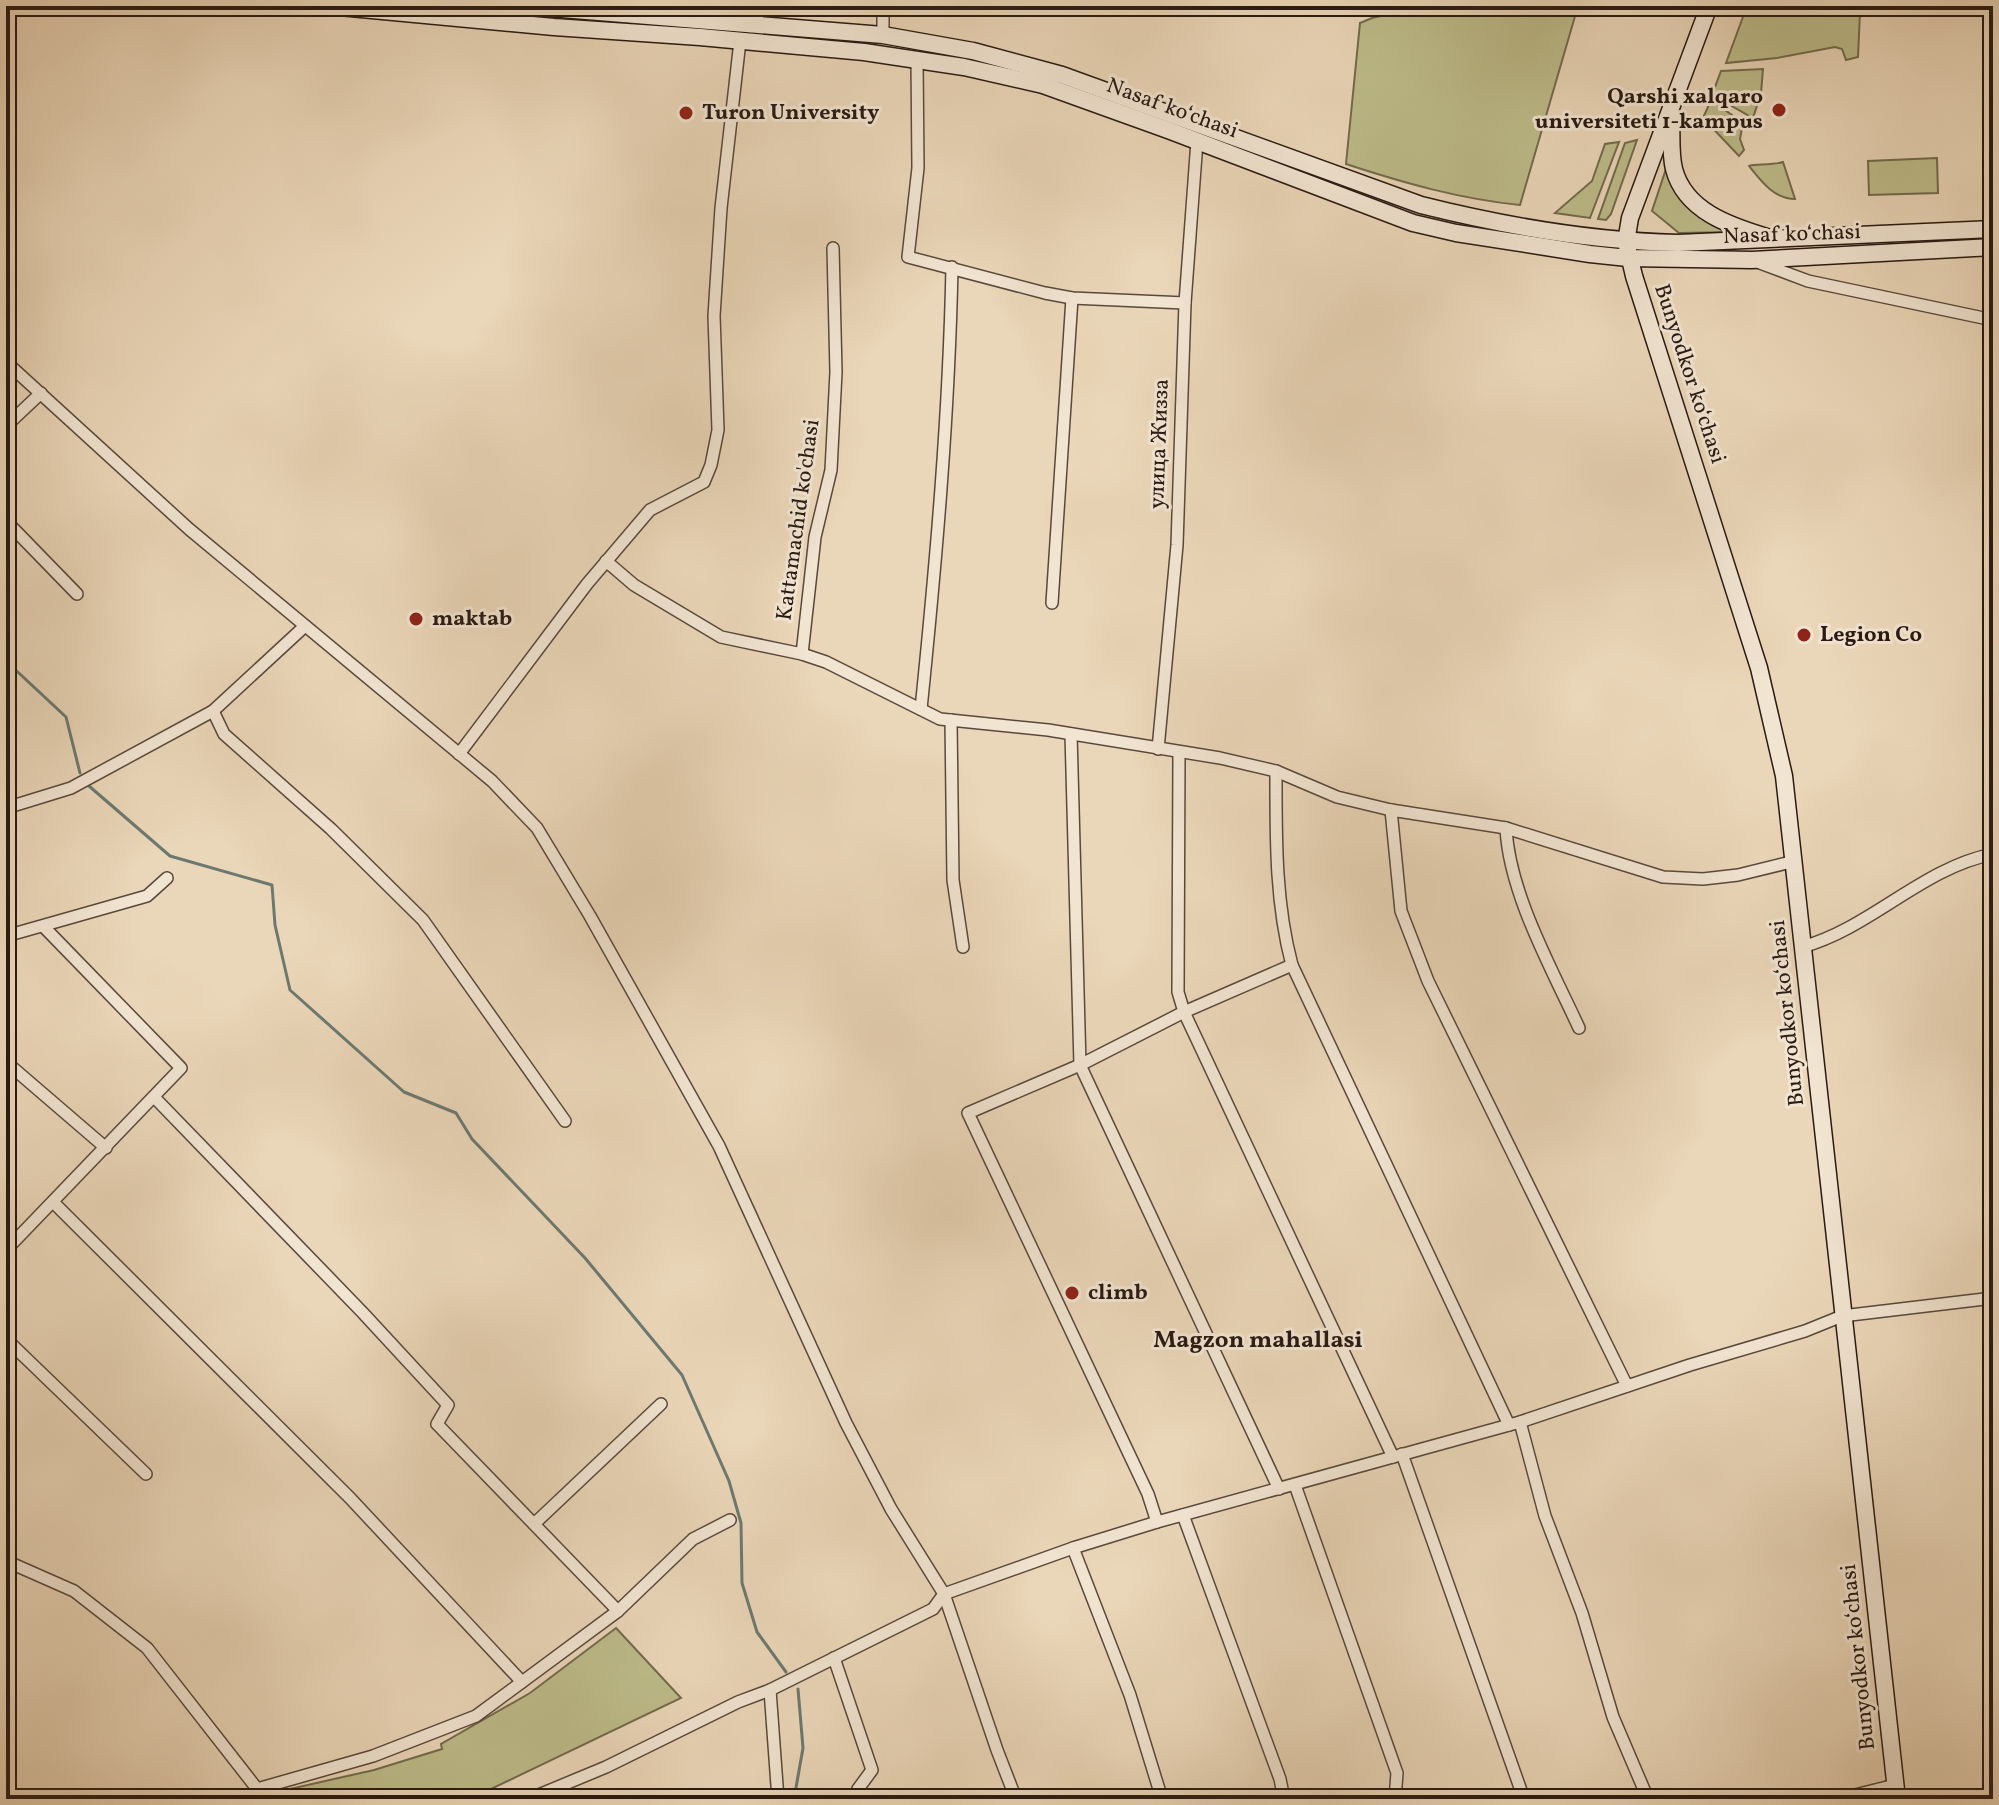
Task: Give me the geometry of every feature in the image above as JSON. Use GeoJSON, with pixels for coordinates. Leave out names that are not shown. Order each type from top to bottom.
{"type":"FeatureCollection","features":[{"type":"Feature","properties":{"kind":"main road","name":"Nasaf ko‘chasi"},"geometry":{"type":"LineString","coordinates":[[329,6],[864,52],[964,67],[1043,85],[1413,223],[1504,241],[1752,260],[1993,247]]}},
{"type":"Feature","properties":{"kind":"main road"},"geometry":{"type":"LineString","coordinates":[[516,6],[516,24]]}},
{"type":"Feature","properties":{"kind":"main road","name":"Nasaf ko‘chasi"},"geometry":{"type":"LineString","coordinates":[[525,6],[641,12],[883,35],[973,51],[1062,75],[1421,205],[1627,250],[1993,229]]}},
{"type":"Feature","properties":{"kind":"main road"},"geometry":{"type":"LineString","coordinates":[[534,6],[534,26]]}},
{"type":"Feature","properties":{"kind":"main road"},"geometry":{"type":"LineString","coordinates":[[1627,250],[1630,218],[1709,6]]}},
{"type":"Feature","properties":{"kind":"main road"},"geometry":{"type":"LineString","coordinates":[[1671,110],[1674,169],[1687,196],[1704,212],[1748,231],[1780,240]]}},
{"type":"Feature","properties":{"kind":"main road","name":"Bunyodkor koʻchasi"},"geometry":{"type":"LineString","coordinates":[[1627,250],[1759,668],[1784,776],[1896,1792]]}},
{"type":"Feature","properties":{"kind":"street"},"geometry":{"type":"LineString","coordinates":[[757,6],[757,25]]}},
{"type":"Feature","properties":{"kind":"street"},"geometry":{"type":"LineString","coordinates":[[883,6],[883,35]]}},
{"type":"Feature","properties":{"kind":"street"},"geometry":{"type":"LineString","coordinates":[[459,754],[606,561],[650,510],[704,482],[711,465],[718,430],[714,316],[721,208],[740,41]]}},
{"type":"Feature","properties":{"kind":"street"},"geometry":{"type":"LineString","coordinates":[[917,60],[918,168],[908,257],[1072,298],[1185,303]]}},
{"type":"Feature","properties":{"kind":"street","name":"улица Жизза"},"geometry":{"type":"LineString","coordinates":[[1158,749],[1177,545],[1185,303],[1197,141]]}},
{"type":"Feature","properties":{"kind":"street","name":"Kattamachid ko'chasi"},"geometry":{"type":"LineString","coordinates":[[802,654],[815,537],[831,470],[836,372],[833,248]]}},
{"type":"Feature","properties":{"kind":"street"},"geometry":{"type":"LineString","coordinates":[[1752,260],[1808,281],[1993,320]]}},
{"type":"Feature","properties":{"kind":"street"},"geometry":{"type":"LineString","coordinates":[[921,709],[941,509],[950,372],[952,267]]}},
{"type":"Feature","properties":{"kind":"street"},"geometry":{"type":"LineString","coordinates":[[1052,603],[1072,298]]}},
{"type":"Feature","properties":{"kind":"street"},"geometry":{"type":"LineString","coordinates":[[6,362],[189,529],[492,781],[537,828],[719,1146],[846,1423],[891,1509],[944,1594],[1016,1799]]}},
{"type":"Feature","properties":{"kind":"street"},"geometry":{"type":"LineString","coordinates":[[6,426],[41,393]]}},
{"type":"Feature","properties":{"kind":"street"},"geometry":{"type":"LineString","coordinates":[[6,521],[77,594]]}},
{"type":"Feature","properties":{"kind":"street"},"geometry":{"type":"LineString","coordinates":[[606,561],[634,585],[721,637],[802,654],[837,667],[940,719],[1071,734],[1220,758],[1276,771],[1337,797],[1391,810],[1506,828],[1663,877],[1703,879],[1738,875],[1795,861]]}},
{"type":"Feature","properties":{"kind":"street"},"geometry":{"type":"LineString","coordinates":[[6,808],[71,788],[213,711],[305,626]]}},
{"type":"Feature","properties":{"kind":"street"},"geometry":{"type":"LineString","coordinates":[[213,711],[224,734],[331,829],[423,920],[565,1121]]}},
{"type":"Feature","properties":{"kind":"street"},"geometry":{"type":"LineString","coordinates":[[951,720],[953,880],[963,947]]}},
{"type":"Feature","properties":{"kind":"street"},"geometry":{"type":"LineString","coordinates":[[1071,734],[1080,1065],[1279,1489]]}},
{"type":"Feature","properties":{"kind":"street"},"geometry":{"type":"LineString","coordinates":[[1179,753],[1178,992],[1184,1012],[1398,1456],[1524,1799]]}},
{"type":"Feature","properties":{"kind":"street"},"geometry":{"type":"LineString","coordinates":[[1276,771],[1276,868],[1285,941],[1292,965],[1515,1423],[1545,1516],[1582,1613],[1613,1717],[1648,1799]]}},
{"type":"Feature","properties":{"kind":"street"},"geometry":{"type":"LineString","coordinates":[[1391,810],[1392,846],[1401,911],[1428,981],[1627,1386]]}},
{"type":"Feature","properties":{"kind":"street"},"geometry":{"type":"LineString","coordinates":[[1506,828],[1507,849],[1534,930],[1579,1028]]}},
{"type":"Feature","properties":{"kind":"street"},"geometry":{"type":"LineString","coordinates":[[1802,947],[1830,939],[1955,864],[1993,854]]}},
{"type":"Feature","properties":{"kind":"street"},"geometry":{"type":"LineString","coordinates":[[6,936],[147,896],[167,878]]}},
{"type":"Feature","properties":{"kind":"street"},"geometry":{"type":"LineString","coordinates":[[6,1250],[181,1068],[43,926]]}},
{"type":"Feature","properties":{"kind":"street"},"geometry":{"type":"LineString","coordinates":[[1157,1522],[1148,1494],[968,1113],[1080,1065],[1184,1012],[1292,965]]}},
{"type":"Feature","properties":{"kind":"street"},"geometry":{"type":"LineString","coordinates":[[7,1065],[106,1148]]}},
{"type":"Feature","properties":{"kind":"street"},"geometry":{"type":"LineString","coordinates":[[154,1097],[448,1405],[437,1424],[618,1611]]}},
{"type":"Feature","properties":{"kind":"street"},"geometry":{"type":"LineString","coordinates":[[53,1202],[350,1498],[522,1682]]}},
{"type":"Feature","properties":{"kind":"street"},"geometry":{"type":"LineString","coordinates":[[529,1799],[606,1767],[738,1702],[770,1690],[933,1609],[944,1594],[1073,1548],[1515,1423],[1805,1331],[1842,1316],[1993,1298]]}},
{"type":"Feature","properties":{"kind":"street"},"geometry":{"type":"LineString","coordinates":[[6,1339],[146,1474]]}},
{"type":"Feature","properties":{"kind":"street"},"geometry":{"type":"LineString","coordinates":[[534,1524],[661,1404]]}},
{"type":"Feature","properties":{"kind":"street"},"geometry":{"type":"LineString","coordinates":[[1295,1485],[1397,1773],[1395,1799]]}},
{"type":"Feature","properties":{"kind":"street"},"geometry":{"type":"LineString","coordinates":[[1183,1515],[1280,1779],[1284,1799]]}},
{"type":"Feature","properties":{"kind":"street"},"geometry":{"type":"LineString","coordinates":[[6,1561],[74,1591],[147,1648],[261,1794],[373,1756],[476,1716],[618,1611],[693,1539],[730,1520]]}},
{"type":"Feature","properties":{"kind":"street"},"geometry":{"type":"LineString","coordinates":[[1073,1548],[1130,1695],[1162,1799]]}},
{"type":"Feature","properties":{"kind":"street"},"geometry":{"type":"LineString","coordinates":[[834,1658],[872,1770],[858,1789],[856,1799]]}},
{"type":"Feature","properties":{"kind":"street"},"geometry":{"type":"LineString","coordinates":[[770,1690],[778,1799]]}},
{"type":"Feature","properties":{"kind":"street"},"geometry":{"type":"LineString","coordinates":[[1839,1799],[1896,1792]]}},
{"type":"Feature","properties":{"kind":"shaded area"},"geometry":{"type":"Polygon","coordinates":[[[1425,6],[1578,6],[1520,205],[1432,189],[1346,164],[1360,23],[1425,6]]]}},
{"type":"Feature","properties":{"kind":"shaded area"},"geometry":{"type":"Polygon","coordinates":[[[1747,6],[1819,6],[1860,12],[1858,57],[1846,60],[1842,49],[1835,47],[1777,58],[1726,63],[1747,6]]]}},
{"type":"Feature","properties":{"kind":"shaded area"},"geometry":{"type":"Polygon","coordinates":[[[1763,69],[1761,93],[1753,118],[1712,95],[1721,71],[1763,69]]]}},
{"type":"Feature","properties":{"kind":"shaded area"},"geometry":{"type":"Polygon","coordinates":[[[1711,100],[1743,123],[1740,139],[1744,150],[1739,156],[1703,118],[1711,100]]]}},
{"type":"Feature","properties":{"kind":"shaded area"},"geometry":{"type":"Polygon","coordinates":[[[1637,140],[1611,214],[1606,220],[1598,219],[1625,143],[1637,140]]]}},
{"type":"Feature","properties":{"kind":"shaded area"},"geometry":{"type":"Polygon","coordinates":[[[1619,142],[1590,218],[1555,213],[1592,181],[1605,144],[1619,142]]]}},
{"type":"Feature","properties":{"kind":"shaded area"},"geometry":{"type":"Polygon","coordinates":[[[1937,158],[1938,193],[1869,195],[1868,161],[1937,158]]]}},
{"type":"Feature","properties":{"kind":"shaded area"},"geometry":{"type":"Polygon","coordinates":[[[1669,160],[1674,181],[1735,232],[1679,233],[1652,211],[1669,160]]]}},
{"type":"Feature","properties":{"kind":"shaded area"},"geometry":{"type":"Polygon","coordinates":[[[1783,162],[1795,199],[1774,193],[1749,166],[1783,162]]]}},
{"type":"Feature","properties":{"kind":"shaded area"},"geometry":{"type":"Polygon","coordinates":[[[616,1628],[681,1698],[470,1799],[277,1799],[272,1793],[374,1770],[442,1749],[441,1744],[530,1693],[616,1628]]]}},
{"type":"Feature","properties":{"kind":"waterway"},"geometry":{"type":"LineString","coordinates":[[6,661],[66,717],[80,773]]}},
{"type":"Feature","properties":{"kind":"waterway"},"geometry":{"type":"LineString","coordinates":[[89,786],[170,856],[272,885],[275,925],[290,990],[404,1092],[456,1113],[472,1139],[585,1258],[682,1375],[729,1481],[741,1523],[742,1583],[757,1632],[786,1672]]}},
{"type":"Feature","properties":{"kind":"waterway"},"geometry":{"type":"LineString","coordinates":[[794,1799],[803,1748],[798,1689]]}},
{"type":"Feature","properties":{"kind":"place","name":"Qarshi xalqaro universiteti 1-kampus"},"geometry":{"type":"Point","coordinates":[1779,110]}},
{"type":"Feature","properties":{"kind":"place","name":"Turon University"},"geometry":{"type":"Point","coordinates":[686,113]}},
{"type":"Feature","properties":{"kind":"place","name":"maktab"},"geometry":{"type":"Point","coordinates":[416,619]}},
{"type":"Feature","properties":{"kind":"place","name":"Legion Co"},"geometry":{"type":"Point","coordinates":[1804,635]}},
{"type":"Feature","properties":{"kind":"place","name":"climb"},"geometry":{"type":"Point","coordinates":[1072,1293]}},
{"type":"Feature","properties":{"kind":"district","name":"Magzon mahallasi"},"geometry":{"type":"Point","coordinates":[1258,1341]}}]}
